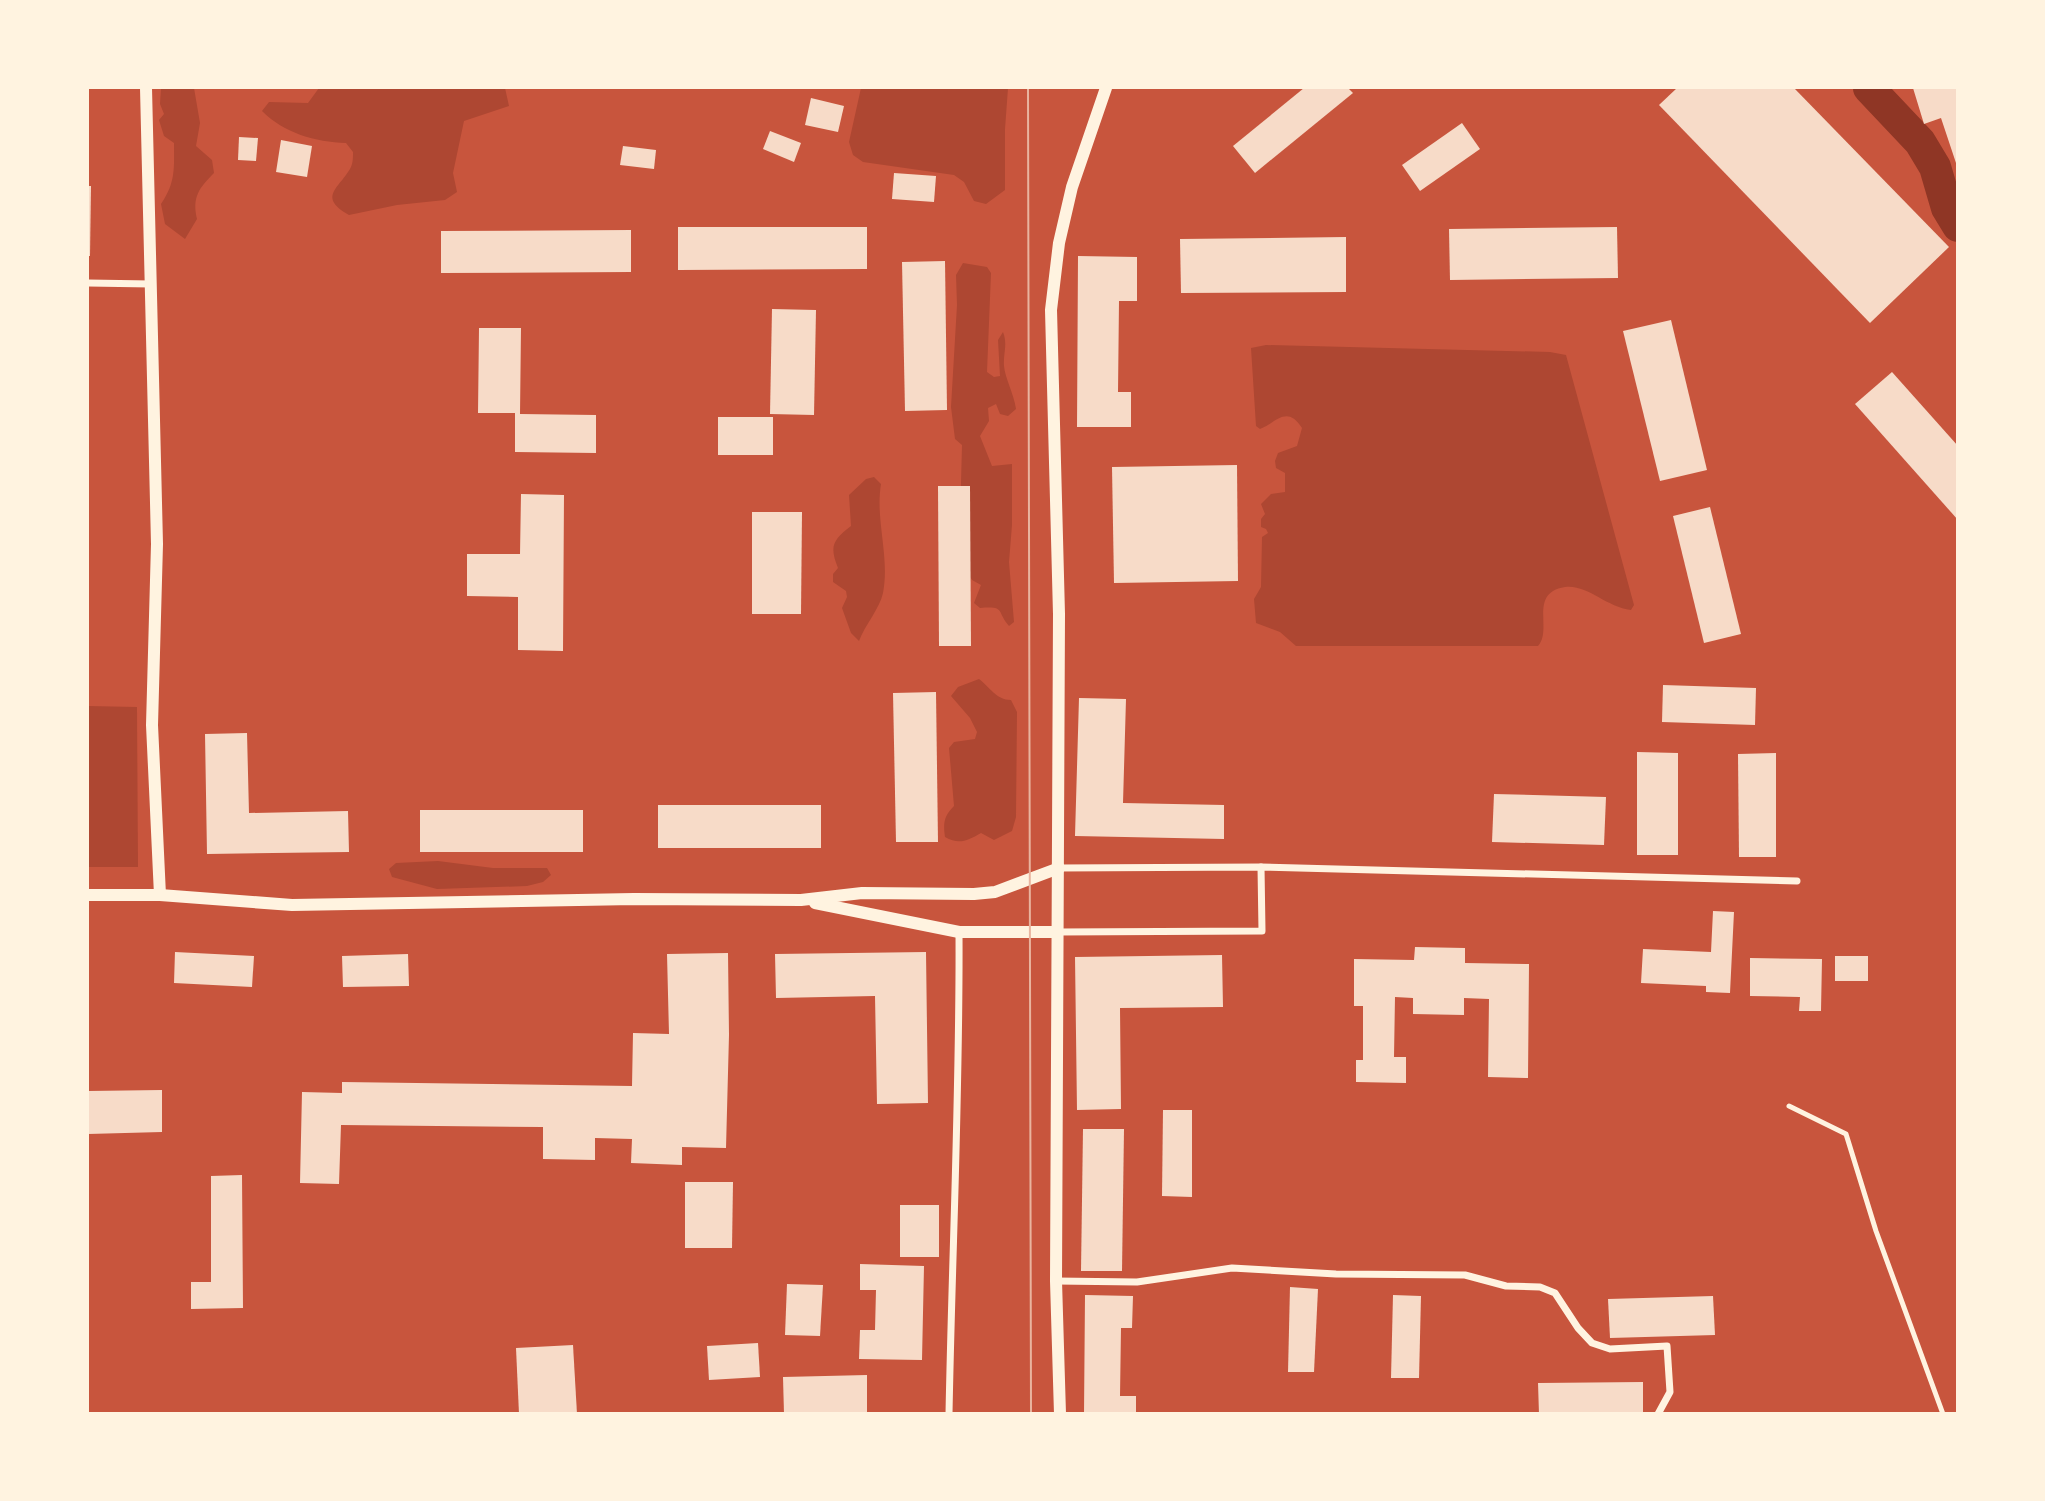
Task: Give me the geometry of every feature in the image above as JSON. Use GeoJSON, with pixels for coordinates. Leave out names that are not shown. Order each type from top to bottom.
{"type":"FeatureCollection","features":[{"type":"Feature","properties":{"kind":"street"},"geometry":{"type":"LineString","coordinates":[[146,88],[156,544],[152,725],[160,895]]}},
{"type":"Feature","properties":{"kind":"street"},"geometry":{"type":"LineString","coordinates":[[1060,1413],[1056,1281],[1059,614],[1051,310],[1059,243],[1072,187],[1106,88]]}},
{"type":"Feature","properties":{"kind":"street"},"geometry":{"type":"LineString","coordinates":[[88,283],[152,284]]}},
{"type":"Feature","properties":{"kind":"street"},"geometry":{"type":"LineString","coordinates":[[801,900],[959,932],[1262,931],[1261,867]]}},
{"type":"Feature","properties":{"kind":"street"},"geometry":{"type":"LineString","coordinates":[[88,895],[160,895],[292,905],[634,899],[801,900],[862,893],[995,892],[1059,868],[1261,867],[1797,881]]}},
{"type":"Feature","properties":{"kind":"street"},"geometry":{"type":"LineString","coordinates":[[949,1413],[959,932]]}},
{"type":"Feature","properties":{"kind":"street"},"geometry":{"type":"LineString","coordinates":[[1056,1281],[1137,1282],[1232,1268],[1336,1274],[1465,1275],[1506,1286],[1540,1287],[1555,1293],[1578,1328],[1592,1343],[1610,1349],[1667,1346],[1670,1392],[1658,1413]]}},
{"type":"Feature","properties":{"kind":"lane"},"geometry":{"type":"LineString","coordinates":[[1790,1106],[1846,1134],[1876,1231],[1943,1413]]}},
{"type":"Feature","properties":{"kind":"shaded area"},"geometry":{"type":"Polygon","coordinates":[[[161,88],[194,88],[200,123],[196,146],[212,160],[214,173],[198,193],[195,205],[197,219],[185,239],[165,224],[161,204],[172,182],[174,143],[164,136],[159,120],[164,114],[160,104],[161,88]]]}},
{"type":"Feature","properties":{"kind":"shaded area"},"geometry":{"type":"Polygon","coordinates":[[[319,88],[505,88],[509,106],[464,121],[453,173],[457,192],[445,200],[397,205],[349,215],[334,203],[333,198],[333,193],[352,163],[353,152],[346,143],[323,141],[290,131],[262,111],[269,102],[308,103],[319,88]]]}},
{"type":"Feature","properties":{"kind":"shaded area"},"geometry":{"type":"Polygon","coordinates":[[[861,88],[1008,88],[1005,190],[986,204],[974,201],[964,182],[954,175],[863,162],[853,155],[849,142],[861,88]]]}},
{"type":"Feature","properties":{"kind":"shaded area"},"geometry":{"type":"Polygon","coordinates":[[[963,263],[987,267],[991,273],[987,372],[994,377],[1000,376],[998,340],[1003,332],[1005,371],[1016,409],[1008,416],[1000,414],[996,404],[988,408],[989,421],[980,436],[992,466],[1012,464],[1009,562],[1014,622],[1009,626],[997,609],[980,608],[974,603],[981,585],[972,580],[959,560],[962,445],[955,439],[951,407],[957,305],[956,275],[963,263]]]}},
{"type":"Feature","properties":{"kind":"shaded area"},"geometry":{"type":"Polygon","coordinates":[[[1266,345],[1550,352],[1566,355],[1634,605],[1631,610],[1573,587],[1554,591],[1547,596],[1544,604],[1542,639],[1538,646],[1296,646],[1280,632],[1256,623],[1254,599],[1261,587],[1262,537],[1268,533],[1261,527],[1261,519],[1265,514],[1261,504],[1271,494],[1285,492],[1285,473],[1276,468],[1275,461],[1278,453],[1297,446],[1302,428],[1292,417],[1287,416],[1260,429],[1256,426],[1251,348],[1266,345]]]}},
{"type":"Feature","properties":{"kind":"shaded area"},"geometry":{"type":"Polygon","coordinates":[[[874,477],[881,484],[880,511],[885,579],[881,599],[859,641],[851,633],[842,608],[847,597],[846,591],[833,582],[833,574],[838,568],[833,549],[840,535],[851,526],[849,495],[866,479],[874,477]]]}},
{"type":"Feature","properties":{"kind":"shaded area"},"geometry":{"type":"Polygon","coordinates":[[[979,679],[997,695],[1011,700],[1017,712],[1016,817],[1012,831],[994,840],[981,833],[967,840],[955,841],[945,837],[944,832],[946,817],[954,806],[949,748],[954,742],[975,739],[977,732],[970,718],[951,696],[958,687],[979,679]]]}},
{"type":"Feature","properties":{"kind":"shaded area"},"geometry":{"type":"Polygon","coordinates":[[[88,706],[137,707],[138,867],[88,867],[88,706]]]}},
{"type":"Feature","properties":{"kind":"shaded area"},"geometry":{"type":"Polygon","coordinates":[[[438,861],[493,868],[547,868],[551,875],[543,882],[527,886],[437,889],[392,877],[389,869],[396,863],[438,861]]]}},
{"type":"Feature","properties":{"kind":"building"},"geometry":{"type":"Polygon","coordinates":[[[1304,88],[1348,88],[1353,93],[1255,173],[1233,146],[1304,88]]]}},
{"type":"Feature","properties":{"kind":"building"},"geometry":{"type":"Polygon","coordinates":[[[1677,88],[1794,88],[1949,247],[1870,323],[1659,105],[1677,88]]]}},
{"type":"Feature","properties":{"kind":"building"},"geometry":{"type":"Polygon","coordinates":[[[1913,88],[1958,88],[1958,169],[1941,118],[1924,124],[1913,88]]]}},
{"type":"Feature","properties":{"kind":"building"},"geometry":{"type":"Polygon","coordinates":[[[811,98],[844,106],[838,132],[805,125],[811,98]]]}},
{"type":"Feature","properties":{"kind":"building"},"geometry":{"type":"Polygon","coordinates":[[[1462,123],[1480,149],[1420,191],[1402,165],[1462,123]]]}},
{"type":"Feature","properties":{"kind":"building"},"geometry":{"type":"Polygon","coordinates":[[[770,131],[801,143],[794,162],[763,149],[770,131]]]}},
{"type":"Feature","properties":{"kind":"building"},"geometry":{"type":"Polygon","coordinates":[[[239,137],[258,138],[256,161],[238,160],[239,137]]]}},
{"type":"Feature","properties":{"kind":"building"},"geometry":{"type":"Polygon","coordinates":[[[281,140],[312,146],[307,177],[276,172],[281,140]]]}},
{"type":"Feature","properties":{"kind":"building"},"geometry":{"type":"Polygon","coordinates":[[[623,146],[656,150],[654,169],[620,165],[623,146]]]}},
{"type":"Feature","properties":{"kind":"building"},"geometry":{"type":"Polygon","coordinates":[[[894,173],[936,176],[934,202],[892,199],[894,173]]]}},
{"type":"Feature","properties":{"kind":"building"},"geometry":{"type":"Polygon","coordinates":[[[88,186],[91,186],[90,256],[88,256],[88,186]]]}},
{"type":"Feature","properties":{"kind":"building"},"geometry":{"type":"Polygon","coordinates":[[[678,227],[867,227],[867,269],[678,270],[678,227]]]}},
{"type":"Feature","properties":{"kind":"building"},"geometry":{"type":"Polygon","coordinates":[[[1617,227],[1618,278],[1450,280],[1449,229],[1617,227]]]}},
{"type":"Feature","properties":{"kind":"building"},"geometry":{"type":"Polygon","coordinates":[[[631,230],[631,272],[441,273],[441,231],[631,230]]]}},
{"type":"Feature","properties":{"kind":"building"},"geometry":{"type":"Polygon","coordinates":[[[1346,237],[1346,292],[1181,293],[1180,239],[1346,237]]]}},
{"type":"Feature","properties":{"kind":"building"},"geometry":{"type":"Polygon","coordinates":[[[1078,256],[1137,257],[1137,301],[1119,301],[1118,392],[1131,392],[1131,427],[1077,427],[1078,256]]]}},
{"type":"Feature","properties":{"kind":"building"},"geometry":{"type":"Polygon","coordinates":[[[945,261],[947,410],[905,411],[902,262],[945,261]]]}},
{"type":"Feature","properties":{"kind":"building"},"geometry":{"type":"Polygon","coordinates":[[[772,309],[816,310],[814,415],[770,414],[772,309]]]}},
{"type":"Feature","properties":{"kind":"building"},"geometry":{"type":"Polygon","coordinates":[[[1671,320],[1707,470],[1660,481],[1623,331],[1671,320]]]}},
{"type":"Feature","properties":{"kind":"building"},"geometry":{"type":"Polygon","coordinates":[[[479,328],[521,328],[520,414],[596,415],[596,453],[515,452],[515,413],[478,413],[479,328]]]}},
{"type":"Feature","properties":{"kind":"building"},"geometry":{"type":"Polygon","coordinates":[[[1892,372],[1958,446],[1958,520],[1855,404],[1892,372]]]}},
{"type":"Feature","properties":{"kind":"building"},"geometry":{"type":"Polygon","coordinates":[[[718,417],[773,417],[773,455],[718,455],[718,417]]]}},
{"type":"Feature","properties":{"kind":"building"},"geometry":{"type":"Polygon","coordinates":[[[1237,465],[1238,581],[1114,583],[1112,467],[1237,465]]]}},
{"type":"Feature","properties":{"kind":"building"},"geometry":{"type":"Polygon","coordinates":[[[938,486],[970,486],[971,646],[939,646],[938,486]]]}},
{"type":"Feature","properties":{"kind":"building"},"geometry":{"type":"Polygon","coordinates":[[[521,494],[564,495],[563,651],[518,650],[518,597],[467,596],[467,554],[520,554],[521,494]]]}},
{"type":"Feature","properties":{"kind":"building"},"geometry":{"type":"Polygon","coordinates":[[[1710,507],[1741,634],[1704,643],[1673,516],[1710,507]]]}},
{"type":"Feature","properties":{"kind":"building"},"geometry":{"type":"Polygon","coordinates":[[[752,512],[802,512],[801,614],[752,614],[752,512]]]}},
{"type":"Feature","properties":{"kind":"building"},"geometry":{"type":"Polygon","coordinates":[[[1663,685],[1756,688],[1755,725],[1662,722],[1663,685]]]}},
{"type":"Feature","properties":{"kind":"building"},"geometry":{"type":"Polygon","coordinates":[[[936,692],[938,842],[896,842],[893,693],[936,692]]]}},
{"type":"Feature","properties":{"kind":"building"},"geometry":{"type":"Polygon","coordinates":[[[1079,698],[1126,699],[1123,803],[1224,805],[1224,839],[1075,836],[1079,698]]]}},
{"type":"Feature","properties":{"kind":"building"},"geometry":{"type":"Polygon","coordinates":[[[247,733],[249,813],[348,811],[349,852],[207,854],[205,734],[247,733]]]}},
{"type":"Feature","properties":{"kind":"building"},"geometry":{"type":"Polygon","coordinates":[[[1637,752],[1678,753],[1678,855],[1637,855],[1637,752]]]}},
{"type":"Feature","properties":{"kind":"building"},"geometry":{"type":"Polygon","coordinates":[[[1776,753],[1776,857],[1739,857],[1738,754],[1776,753]]]}},
{"type":"Feature","properties":{"kind":"building"},"geometry":{"type":"Polygon","coordinates":[[[1494,794],[1606,797],[1604,845],[1492,842],[1494,794]]]}},
{"type":"Feature","properties":{"kind":"building"},"geometry":{"type":"Polygon","coordinates":[[[658,805],[821,805],[821,848],[658,848],[658,805]]]}},
{"type":"Feature","properties":{"kind":"building"},"geometry":{"type":"Polygon","coordinates":[[[420,810],[583,810],[583,852],[420,852],[420,810]]]}},
{"type":"Feature","properties":{"kind":"building"},"geometry":{"type":"Polygon","coordinates":[[[1713,911],[1734,912],[1730,993],[1706,992],[1706,986],[1641,983],[1643,949],[1711,952],[1713,911]]]}},
{"type":"Feature","properties":{"kind":"building"},"geometry":{"type":"Polygon","coordinates":[[[1415,947],[1465,948],[1465,963],[1529,964],[1528,1078],[1488,1077],[1489,999],[1464,998],[1464,1015],[1413,1014],[1413,998],[1395,997],[1394,1057],[1406,1057],[1406,1083],[1356,1082],[1356,1060],[1363,1060],[1363,1006],[1354,1006],[1354,959],[1414,960],[1415,947]]]}},
{"type":"Feature","properties":{"kind":"building"},"geometry":{"type":"Polygon","coordinates":[[[175,952],[254,956],[252,987],[174,983],[175,952]]]}},
{"type":"Feature","properties":{"kind":"building"},"geometry":{"type":"Polygon","coordinates":[[[926,952],[928,1103],[877,1104],[875,996],[776,998],[775,954],[926,952]]]}},
{"type":"Feature","properties":{"kind":"building"},"geometry":{"type":"Polygon","coordinates":[[[728,953],[726,1148],[682,1147],[682,1165],[631,1163],[632,1139],[595,1138],[595,1160],[543,1159],[543,1127],[341,1125],[339,1184],[300,1183],[302,1092],[342,1093],[342,1082],[632,1086],[633,1033],[669,1034],[667,954],[728,953]]]}},
{"type":"Feature","properties":{"kind":"building"},"geometry":{"type":"Polygon","coordinates":[[[408,954],[409,986],[343,987],[342,956],[408,954]]]}},
{"type":"Feature","properties":{"kind":"building"},"geometry":{"type":"Polygon","coordinates":[[[1222,955],[1223,1007],[1120,1008],[1121,1109],[1077,1110],[1075,957],[1222,955]]]}},
{"type":"Feature","properties":{"kind":"building"},"geometry":{"type":"Polygon","coordinates":[[[1835,956],[1868,956],[1868,981],[1835,981],[1835,956]]]}},
{"type":"Feature","properties":{"kind":"building"},"geometry":{"type":"Polygon","coordinates":[[[1750,958],[1822,959],[1821,1011],[1799,1011],[1800,997],[1750,996],[1750,958]]]}},
{"type":"Feature","properties":{"kind":"building"},"geometry":{"type":"Polygon","coordinates":[[[162,1090],[162,1132],[88,1134],[88,1091],[162,1090]]]}},
{"type":"Feature","properties":{"kind":"building"},"geometry":{"type":"Polygon","coordinates":[[[1163,1110],[1192,1110],[1192,1197],[1162,1196],[1163,1110]]]}},
{"type":"Feature","properties":{"kind":"building"},"geometry":{"type":"Polygon","coordinates":[[[1083,1129],[1124,1129],[1122,1271],[1081,1271],[1083,1129]]]}},
{"type":"Feature","properties":{"kind":"building"},"geometry":{"type":"Polygon","coordinates":[[[242,1175],[243,1308],[191,1309],[191,1282],[211,1282],[211,1176],[242,1175]]]}},
{"type":"Feature","properties":{"kind":"building"},"geometry":{"type":"Polygon","coordinates":[[[685,1182],[733,1182],[732,1248],[685,1248],[685,1182]]]}},
{"type":"Feature","properties":{"kind":"building"},"geometry":{"type":"Polygon","coordinates":[[[900,1205],[939,1205],[939,1257],[900,1257],[900,1205]]]}},
{"type":"Feature","properties":{"kind":"building"},"geometry":{"type":"Polygon","coordinates":[[[860,1264],[924,1266],[922,1360],[859,1359],[860,1330],[875,1330],[876,1290],[860,1290],[860,1264]]]}},
{"type":"Feature","properties":{"kind":"building"},"geometry":{"type":"Polygon","coordinates":[[[787,1284],[823,1285],[820,1336],[785,1335],[787,1284]]]}},
{"type":"Feature","properties":{"kind":"building"},"geometry":{"type":"Polygon","coordinates":[[[1290,1287],[1318,1289],[1314,1372],[1288,1372],[1290,1287]]]}},
{"type":"Feature","properties":{"kind":"building"},"geometry":{"type":"Polygon","coordinates":[[[1085,1295],[1133,1296],[1132,1328],[1121,1328],[1120,1396],[1136,1396],[1136,1414],[1084,1414],[1085,1295]]]}},
{"type":"Feature","properties":{"kind":"building"},"geometry":{"type":"Polygon","coordinates":[[[1393,1295],[1421,1296],[1419,1378],[1391,1378],[1393,1295]]]}},
{"type":"Feature","properties":{"kind":"building"},"geometry":{"type":"Polygon","coordinates":[[[1713,1296],[1715,1335],[1610,1338],[1608,1299],[1713,1296]]]}},
{"type":"Feature","properties":{"kind":"building"},"geometry":{"type":"Polygon","coordinates":[[[758,1343],[760,1377],[709,1380],[707,1346],[758,1343]]]}},
{"type":"Feature","properties":{"kind":"building"},"geometry":{"type":"Polygon","coordinates":[[[573,1345],[577,1414],[519,1414],[516,1348],[573,1345]]]}},
{"type":"Feature","properties":{"kind":"building"},"geometry":{"type":"Polygon","coordinates":[[[867,1375],[867,1414],[784,1414],[783,1377],[867,1375]]]}},
{"type":"Feature","properties":{"kind":"building"},"geometry":{"type":"Polygon","coordinates":[[[1643,1382],[1643,1414],[1539,1414],[1538,1383],[1643,1382]]]}},
{"type":"Feature","properties":{"kind":"waterway"},"geometry":{"type":"LineString","coordinates":[[1869,88],[1920,142],[1935,167],[1947,208],[1958,226]]}},
{"type":"Feature","properties":{"kind":"tram line"},"geometry":{"type":"LineString","coordinates":[[1028,88],[1031,1414]]}}]}
